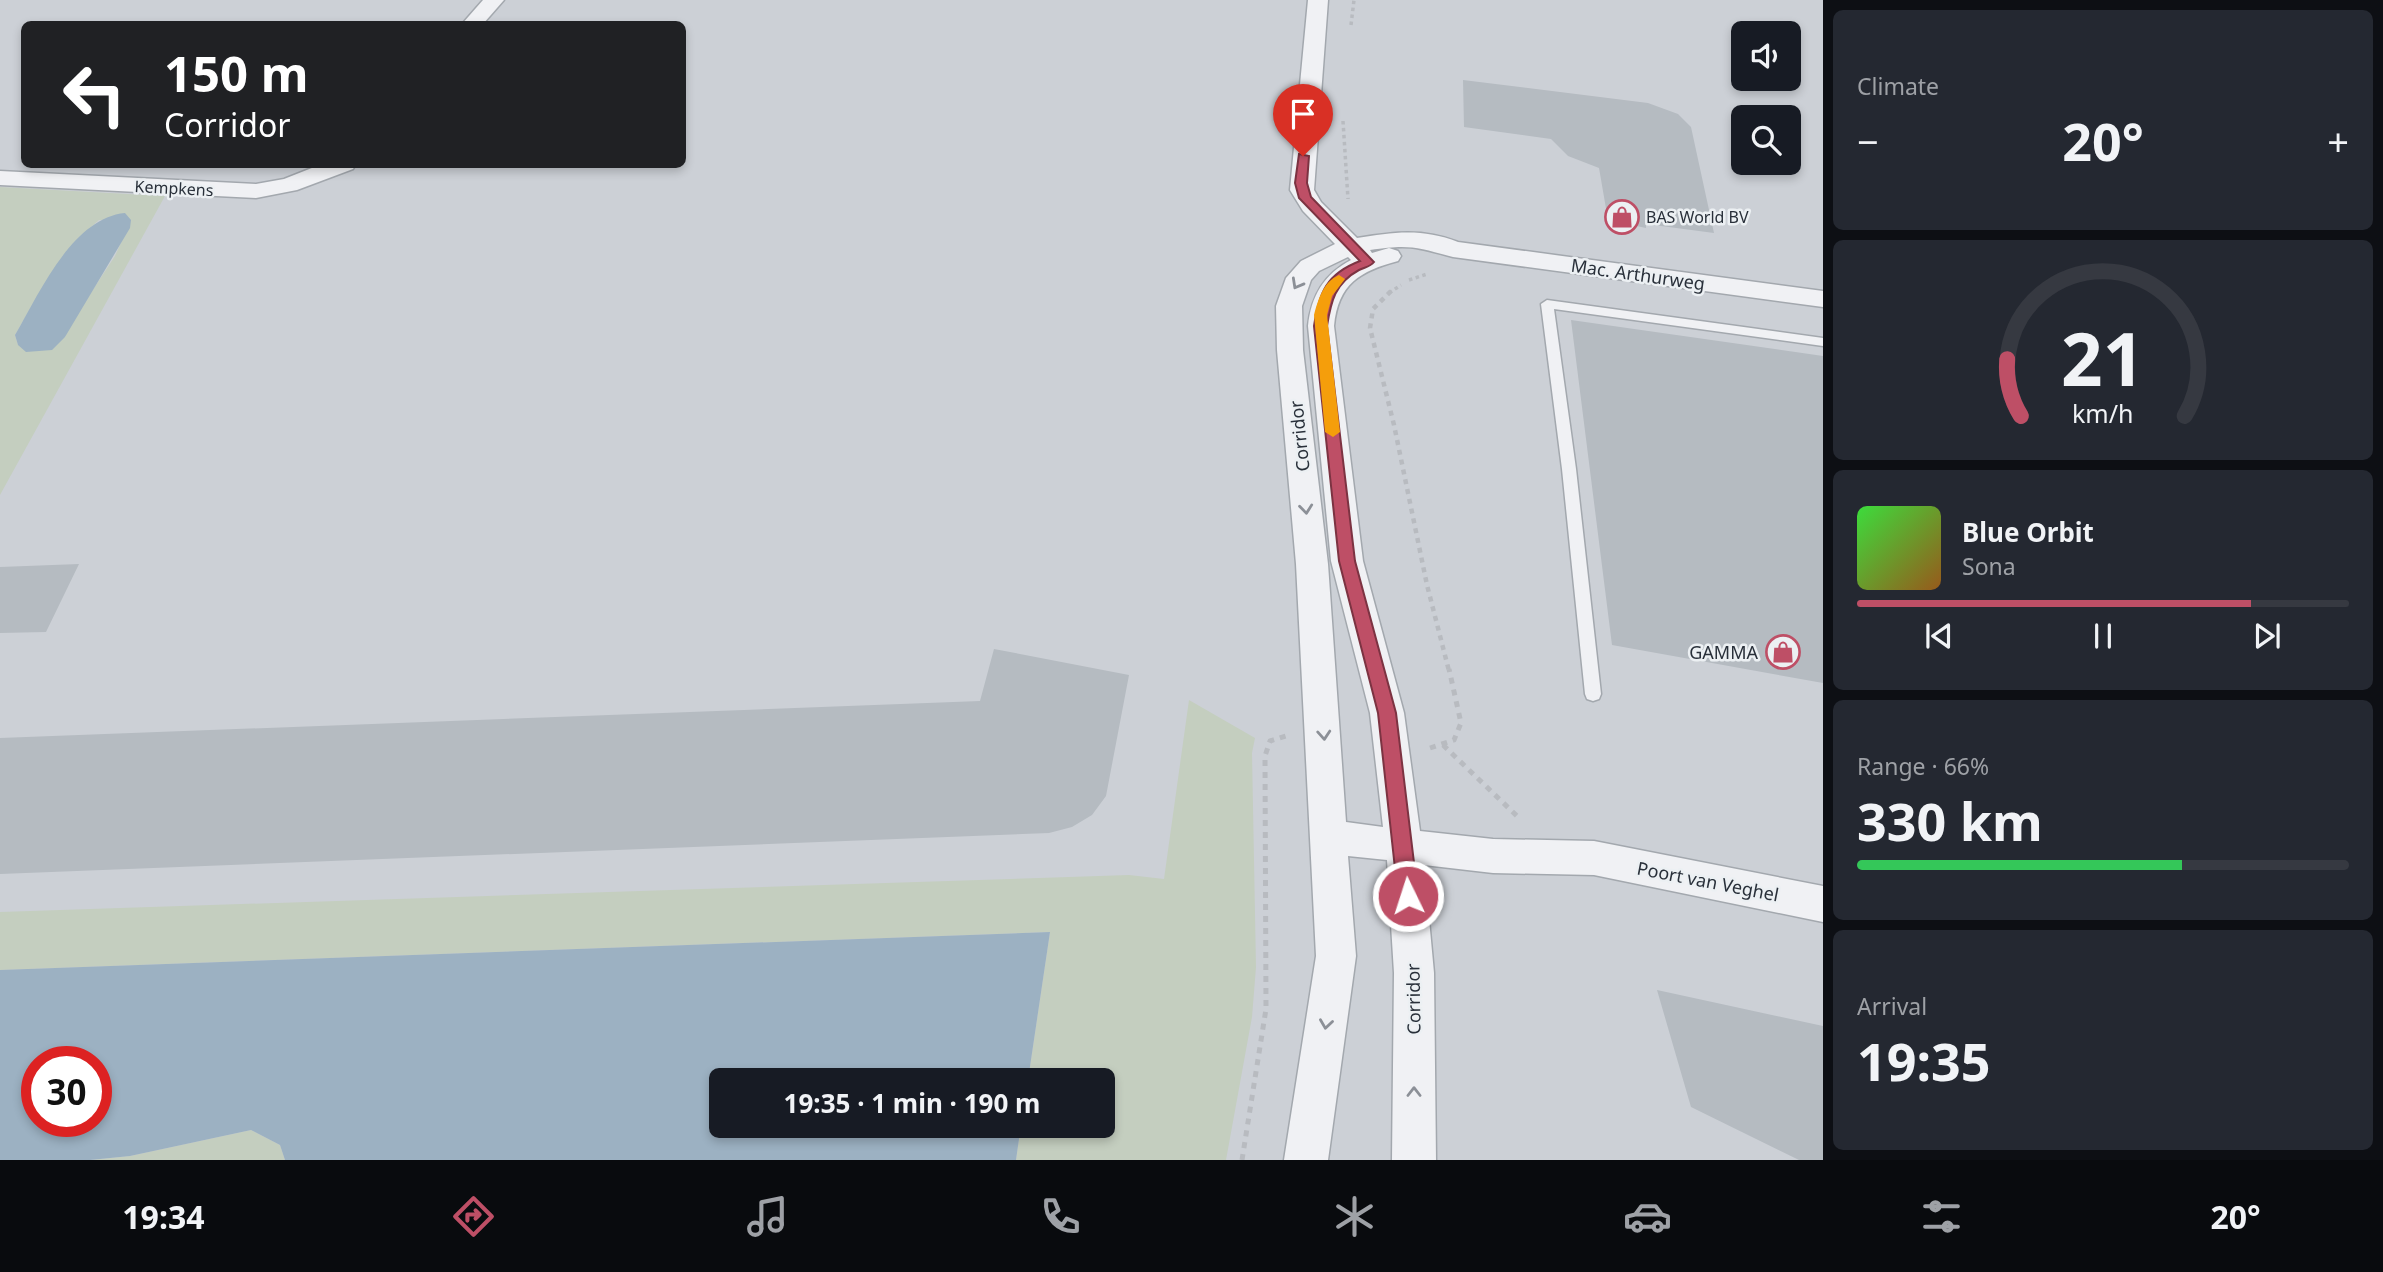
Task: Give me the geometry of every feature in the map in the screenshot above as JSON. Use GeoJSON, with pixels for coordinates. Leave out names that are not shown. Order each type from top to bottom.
{"type":"FeatureCollection","features":[{"type":"Feature","properties":{"kind":"street"},"geometry":{"type":"LineString","coordinates":[[475,21],[494,0]]}},
{"type":"Feature","properties":{"kind":"street"},"geometry":{"type":"LineString","coordinates":[[1318,0],[1302,190],[1311,206],[1360,254]]}},
{"type":"Feature","properties":{"kind":"street","name":"Kempkens"},"geometry":{"type":"LineString","coordinates":[[0,178],[256,191],[289,185],[334,168]]}},
{"type":"Feature","properties":{"kind":"street","name":"Mac. Arthurweg"},"geometry":{"type":"LineString","coordinates":[[1360,254],[1401,254],[1453,249],[1823,299]]}},
{"type":"Feature","properties":{"kind":"street","name":"Corridor"},"geometry":{"type":"LineString","coordinates":[[1306,1160],[1336,956],[1312,564],[1290,350],[1289,306],[1299,278],[1310,266],[1360,254]]}},
{"type":"Feature","properties":{"kind":"street","name":"Corridor"},"geometry":{"type":"LineString","coordinates":[[1360,254],[1354,268],[1331,286],[1325,296],[1321,326],[1347,561],[1387,713],[1404,845],[1414,973],[1414,1160]]}},
{"type":"Feature","properties":{"kind":"street","name":"Poort van Veghel"},"geometry":{"type":"LineString","coordinates":[[1330,837],[1493,856],[1594,858],[1823,904]]}},
{"type":"Feature","properties":{"kind":"lane"},"geometry":{"type":"LineString","coordinates":[[1593,694],[1569,469],[1547,304],[1823,342]]}},
{"type":"Feature","properties":{"kind":"path"},"geometry":{"type":"LineString","coordinates":[[1350,27],[1354,0]]}},
{"type":"Feature","properties":{"kind":"path"},"geometry":{"type":"LineString","coordinates":[[1343,120],[1347,192],[1352,206]]}},
{"type":"Feature","properties":{"kind":"path"},"geometry":{"type":"LineString","coordinates":[[1443,745],[1521,820]]}},
{"type":"Feature","properties":{"kind":"shaded area"},"geometry":{"type":"Polygon","coordinates":[[[0,0],[1823,0],[1823,1160],[0,1160],[0,0]]]}},
{"type":"Feature","properties":{"kind":"green space"},"geometry":{"type":"Polygon","coordinates":[[[0,187],[165,196],[0,495],[0,187]],[[99,220],[73,245],[52,273],[15,335],[18,345],[65,337],[69,326],[115,256],[131,220],[99,220]]]}},
{"type":"Feature","properties":{"kind":"green space"},"geometry":{"type":"Polygon","coordinates":[[[1189,700],[1255,738],[1252,753],[1256,967],[1252,1017],[1226,1160],[1016,1160],[1019,1138],[1115,1138],[1115,1068],[1030,1068],[1050,932],[0,970],[0,912],[1129,875],[1164,879],[1189,700]]]}},
{"type":"Feature","properties":{"kind":"green space"},"geometry":{"type":"Polygon","coordinates":[[[251,1130],[280,1145],[285,1160],[90,1160],[130,1156],[251,1130]]]}},
{"type":"Feature","properties":{"kind":"water"},"geometry":{"type":"Polygon","coordinates":[[[125,213],[131,220],[130,228],[65,337],[52,350],[26,352],[18,345],[15,335],[59,260],[89,228],[106,218],[125,213]]]}},
{"type":"Feature","properties":{"kind":"water"},"geometry":{"type":"Polygon","coordinates":[[[1050,932],[1030,1068],[709,1068],[709,1138],[1019,1138],[1016,1160],[285,1160],[280,1145],[251,1130],[130,1156],[90,1160],[0,1160],[0,970],[1050,932]]]}},
{"type":"Feature","properties":{"kind":"building"},"geometry":{"type":"Polygon","coordinates":[[[1463,80],[1648,103],[1678,114],[1691,127],[1714,233],[1646,224],[1646,228],[1608,220],[1599,168],[1568,156],[1551,139],[1464,127],[1463,80]]]}},
{"type":"Feature","properties":{"kind":"building"},"geometry":{"type":"Polygon","coordinates":[[[1571,320],[1823,356],[1823,683],[1612,645],[1571,320]]]}},
{"type":"Feature","properties":{"kind":"building"},"geometry":{"type":"Polygon","coordinates":[[[79,564],[46,632],[0,633],[0,567],[79,564]]]}},
{"type":"Feature","properties":{"kind":"building"},"geometry":{"type":"Polygon","coordinates":[[[994,649],[1129,675],[1106,796],[1092,815],[1072,827],[1049,833],[0,874],[0,738],[980,701],[994,649]]]}},
{"type":"Feature","properties":{"kind":"building"},"geometry":{"type":"Polygon","coordinates":[[[1657,990],[1823,1026],[1823,1160],[1799,1160],[1691,1107],[1657,990]]]}},
{"type":"Feature","properties":{"kind":"slow traffic"},"geometry":{"type":"LineString","coordinates":[[1333,432],[1321,315],[1325,296],[1339,279]]}},
{"type":"Feature","properties":{"kind":"place","name":"BAS World BV"},"geometry":{"type":"Point","coordinates":[1622,217]}},
{"type":"Feature","properties":{"kind":"place","name":"GAMMA"},"geometry":{"type":"Point","coordinates":[1783,652]}},
{"type":"Feature","properties":{"kind":"route"},"geometry":{"type":"LineString","coordinates":[[1303,156],[1301,183],[1305,198],[1368,262],[1354,268],[1331,286],[1325,296],[1321,326],[1347,561],[1387,713],[1408,896]]}}]}
